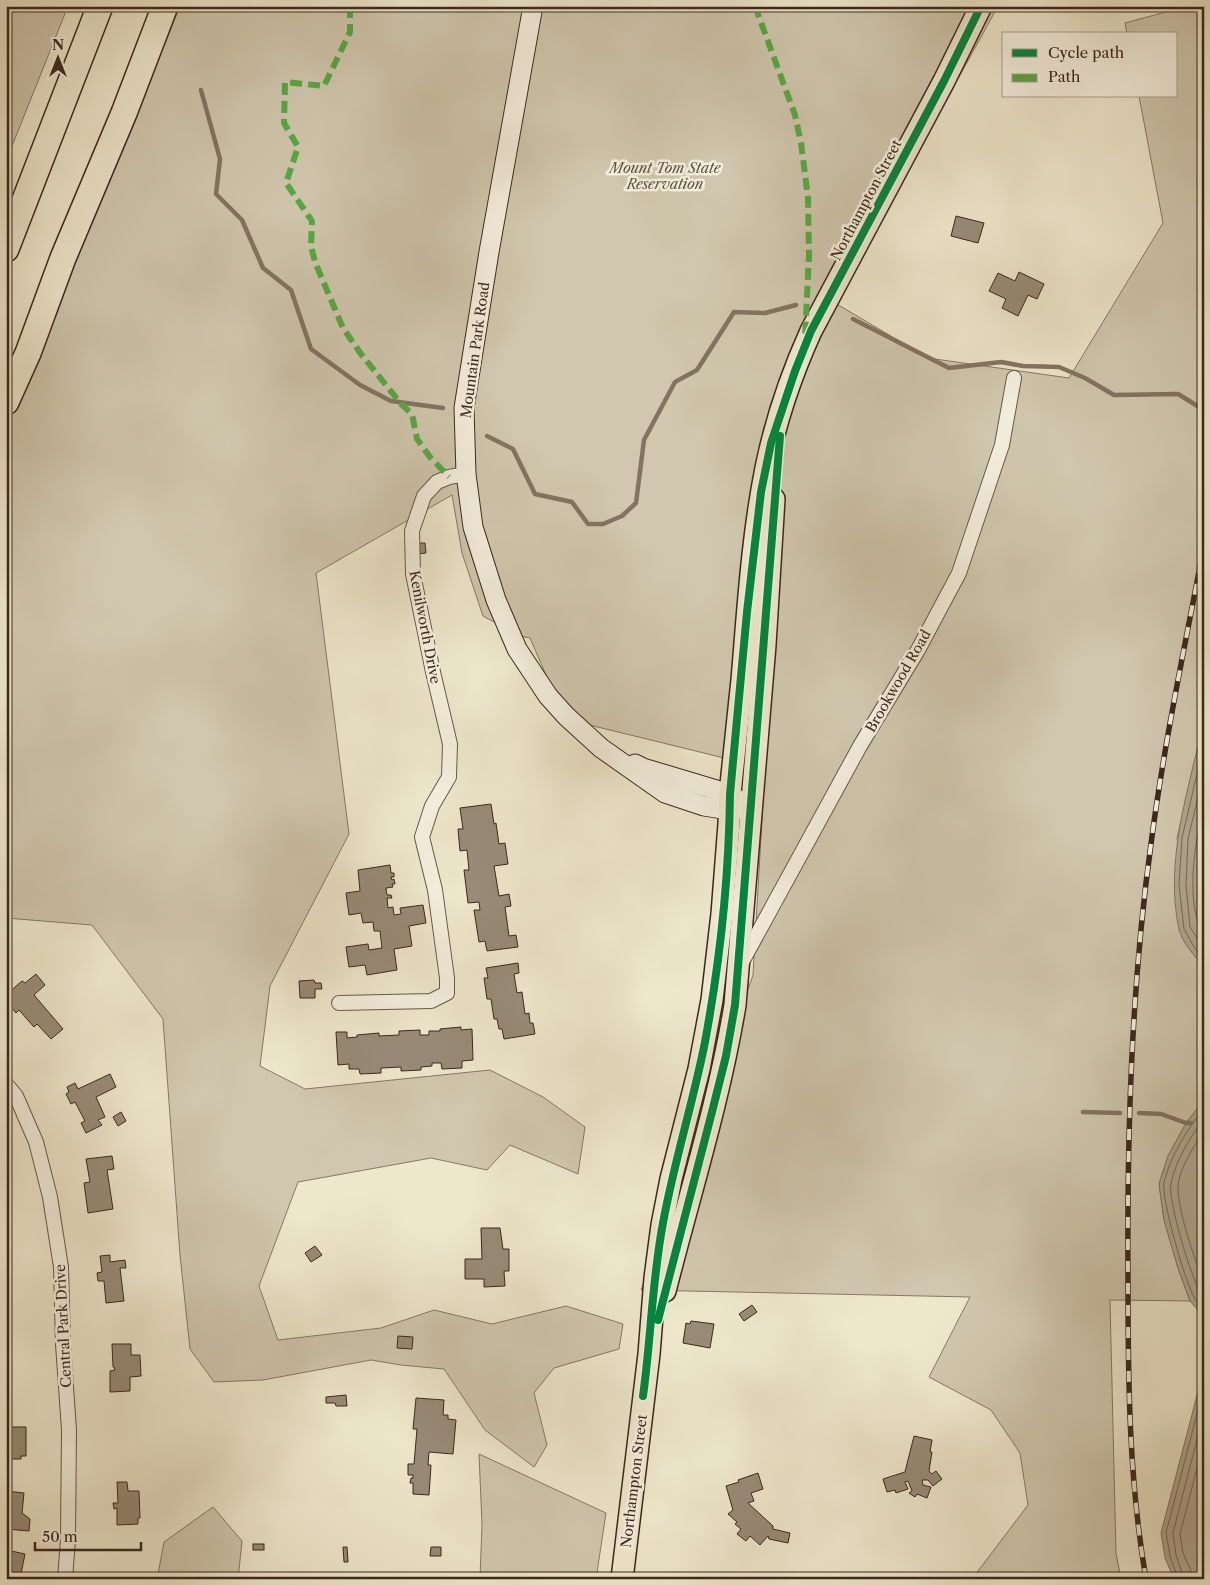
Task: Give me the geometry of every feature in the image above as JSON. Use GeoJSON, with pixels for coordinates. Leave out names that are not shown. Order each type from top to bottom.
{"type":"FeatureCollection","features":[{"type":"Feature","properties":{"kind":"highway"},"geometry":{"type":"LineString","coordinates":[[6,249],[100,6]]}},
{"type":"Feature","properties":{"kind":"highway"},"geometry":{"type":"LineString","coordinates":[[6,402],[28,353],[63,258],[124,113],[165,6]]}},
{"type":"Feature","properties":{"kind":"main road","name":"Northampton Street"},"geometry":{"type":"LineString","coordinates":[[783,408],[811,331],[944,81],[981,6]]}},
{"type":"Feature","properties":{"kind":"main road"},"geometry":{"type":"LineString","coordinates":[[649,1354],[655,1278],[662,1225],[671,1179],[699,1069],[712,1000],[722,914],[729,802],[748,603],[761,492],[772,443],[783,408]]}},
{"type":"Feature","properties":{"kind":"main road"},"geometry":{"type":"LineString","coordinates":[[649,1354],[726,1056],[735,1005],[764,646],[773,504],[783,408]]}},
{"type":"Feature","properties":{"kind":"main road","name":"Northampton Street"},"geometry":{"type":"LineString","coordinates":[[622,1579],[649,1354]]}},
{"type":"Feature","properties":{"kind":"street","name":"Mountain Park Road"},"geometry":{"type":"LineString","coordinates":[[533,6],[472,349],[464,408],[466,474],[473,527],[496,600],[517,649],[548,696],[586,736],[601,748],[643,768],[751,809]]}},
{"type":"Feature","properties":{"kind":"street","name":"Brookwood Road"},"geometry":{"type":"LineString","coordinates":[[739,967],[860,746],[918,650],[959,573],[1002,444],[1014,378]]}},
{"type":"Feature","properties":{"kind":"street","name":"Kenilworth Drive"},"geometry":{"type":"LineString","coordinates":[[340,1003],[431,1001],[447,993],[447,978],[435,890],[422,837],[432,806],[449,777],[450,744],[432,672],[413,574],[412,531],[424,496],[437,482],[449,477],[466,474]]}},
{"type":"Feature","properties":{"kind":"street","name":"Central Park Drive"},"geometry":{"type":"LineString","coordinates":[[6,1084],[16,1096],[36,1142],[50,1197],[61,1267],[63,1344],[69,1430],[68,1539],[65,1579]]}},
{"type":"Feature","properties":{"kind":"green space"},"geometry":{"type":"Polygon","coordinates":[[[6,6],[68,6],[6,161],[6,6]]]}},
{"type":"Feature","properties":{"kind":"green space","name":"Mount Tom State Reservation"},"geometry":{"type":"Polygon","coordinates":[[[180,6],[998,6],[835,303],[928,358],[1069,378],[1163,223],[1139,98],[1178,98],[1178,32],[1127,32],[1125,23],[1188,6],[1204,6],[1204,721],[1177,838],[1190,950],[1204,967],[1204,1100],[1186,1123],[1168,1156],[1159,1184],[1164,1220],[1190,1301],[1110,1300],[1116,1553],[1121,1579],[972,1579],[1028,1505],[1020,1453],[991,1410],[929,1377],[970,1297],[641,1290],[753,975],[765,768],[565,719],[530,638],[520,636],[483,616],[462,553],[452,495],[316,573],[349,834],[270,986],[260,1066],[305,1089],[490,1070],[543,1097],[585,1127],[578,1174],[510,1145],[487,1170],[431,1158],[298,1182],[259,1286],[278,1340],[381,1328],[434,1310],[492,1324],[566,1306],[623,1324],[619,1349],[554,1368],[534,1393],[547,1445],[534,1467],[485,1430],[444,1369],[371,1360],[263,1380],[214,1382],[190,1349],[180,1255],[163,1019],[92,925],[6,918],[6,420],[72,270],[180,6]]]}},
{"type":"Feature","properties":{"kind":"green space"},"geometry":{"type":"Polygon","coordinates":[[[479,1454],[606,1513],[596,1579],[480,1579],[482,1524],[479,1454]]]}},
{"type":"Feature","properties":{"kind":"green space"},"geometry":{"type":"Polygon","coordinates":[[[213,1507],[242,1541],[238,1579],[157,1579],[164,1542],[213,1507]]]}},
{"type":"Feature","properties":{"kind":"water"},"geometry":{"type":"Polygon","coordinates":[[[1204,721],[1204,967],[1189,949],[1179,929],[1175,904],[1174,878],[1180,825],[1204,721]]]}},
{"type":"Feature","properties":{"kind":"water"},"geometry":{"type":"Polygon","coordinates":[[[1204,1100],[1204,1317],[1190,1301],[1178,1268],[1164,1220],[1159,1184],[1168,1156],[1186,1123],[1204,1100]]]}},
{"type":"Feature","properties":{"kind":"water"},"geometry":{"type":"Polygon","coordinates":[[[1204,1373],[1204,1579],[1174,1579],[1165,1558],[1161,1533],[1204,1373]]]}},
{"type":"Feature","properties":{"kind":"building"},"geometry":{"type":"Polygon","coordinates":[[[1048,6],[1062,6],[1062,9],[1048,6]]]}},
{"type":"Feature","properties":{"kind":"building"},"geometry":{"type":"Polygon","coordinates":[[[956,216],[984,223],[978,243],[951,236],[956,216]]]}},
{"type":"Feature","properties":{"kind":"building"},"geometry":{"type":"Polygon","coordinates":[[[1019,272],[1044,284],[1037,299],[1028,295],[1018,316],[1002,308],[1006,299],[989,291],[998,273],[1015,281],[1019,272]]]}},
{"type":"Feature","properties":{"kind":"building"},"geometry":{"type":"Polygon","coordinates":[[[417,543],[425,543],[426,553],[417,554],[417,543]]]}},
{"type":"Feature","properties":{"kind":"building"},"geometry":{"type":"Polygon","coordinates":[[[491,804],[499,844],[505,843],[508,864],[494,866],[499,896],[509,894],[511,906],[505,907],[509,936],[516,935],[518,947],[487,951],[485,941],[479,942],[474,910],[480,910],[479,902],[468,903],[464,870],[469,870],[467,850],[460,851],[458,829],[463,829],[460,808],[491,804]]]}},
{"type":"Feature","properties":{"kind":"building"},"geometry":{"type":"Polygon","coordinates":[[[390,865],[391,873],[394,873],[394,877],[391,877],[392,880],[394,879],[395,884],[392,884],[393,887],[386,888],[387,895],[391,895],[392,898],[387,898],[388,908],[393,907],[394,915],[401,914],[400,908],[423,905],[426,923],[409,926],[412,946],[394,949],[397,970],[367,975],[365,965],[349,967],[346,947],[368,944],[369,950],[382,948],[380,931],[374,931],[373,922],[363,923],[361,913],[349,915],[346,893],[360,891],[358,870],[390,865]]]}},
{"type":"Feature","properties":{"kind":"building"},"geometry":{"type":"Polygon","coordinates":[[[518,963],[519,973],[514,974],[517,993],[522,992],[525,1014],[529,1013],[530,1023],[533,1023],[535,1034],[504,1039],[497,1019],[494,1019],[491,999],[487,999],[484,978],[488,978],[486,968],[518,963]]]}},
{"type":"Feature","properties":{"kind":"building"},"geometry":{"type":"Polygon","coordinates":[[[36,974],[45,985],[34,995],[63,1029],[51,1039],[37,1024],[34,1027],[19,1010],[16,1013],[6,1001],[7,994],[22,981],[25,983],[36,974]]]}},
{"type":"Feature","properties":{"kind":"building"},"geometry":{"type":"Polygon","coordinates":[[[314,980],[315,983],[321,983],[322,989],[315,989],[315,998],[300,998],[299,981],[314,980]]]}},
{"type":"Feature","properties":{"kind":"building"},"geometry":{"type":"Polygon","coordinates":[[[461,1027],[461,1030],[472,1029],[473,1060],[462,1061],[462,1068],[442,1069],[441,1063],[432,1063],[432,1066],[421,1067],[421,1070],[401,1071],[401,1067],[381,1068],[381,1073],[360,1074],[359,1069],[349,1069],[349,1064],[338,1065],[336,1032],[347,1032],[347,1038],[379,1033],[379,1036],[399,1035],[399,1031],[420,1030],[420,1035],[429,1035],[429,1031],[461,1027]]]}},
{"type":"Feature","properties":{"kind":"building"},"geometry":{"type":"Polygon","coordinates":[[[110,1074],[116,1087],[96,1097],[105,1117],[98,1120],[102,1125],[86,1133],[81,1123],[85,1121],[75,1102],[71,1104],[66,1094],[69,1092],[67,1087],[75,1083],[78,1089],[110,1074]]]}},
{"type":"Feature","properties":{"kind":"building"},"geometry":{"type":"Polygon","coordinates":[[[121,1112],[126,1121],[118,1126],[113,1117],[121,1112]]]}},
{"type":"Feature","properties":{"kind":"building"},"geometry":{"type":"Polygon","coordinates":[[[112,1156],[114,1169],[107,1170],[113,1209],[88,1213],[84,1183],[90,1182],[86,1159],[112,1156]]]}},
{"type":"Feature","properties":{"kind":"building"},"geometry":{"type":"Polygon","coordinates":[[[481,1228],[500,1228],[503,1249],[509,1249],[509,1271],[504,1271],[505,1286],[484,1287],[484,1279],[465,1279],[465,1259],[482,1259],[481,1228]]]}},
{"type":"Feature","properties":{"kind":"building"},"geometry":{"type":"Polygon","coordinates":[[[315,1246],[322,1255],[311,1262],[305,1253],[315,1246]]]}},
{"type":"Feature","properties":{"kind":"building"},"geometry":{"type":"Polygon","coordinates":[[[110,1255],[110,1262],[125,1260],[126,1268],[120,1268],[124,1301],[106,1303],[104,1281],[98,1281],[97,1273],[102,1272],[100,1256],[110,1255]]]}},
{"type":"Feature","properties":{"kind":"building"},"geometry":{"type":"Polygon","coordinates":[[[752,1305],[757,1312],[744,1321],[739,1314],[752,1305]]]}},
{"type":"Feature","properties":{"kind":"building"},"geometry":{"type":"Polygon","coordinates":[[[691,1321],[714,1324],[710,1348],[683,1343],[686,1323],[690,1324],[691,1321]]]}},
{"type":"Feature","properties":{"kind":"building"},"geometry":{"type":"Polygon","coordinates":[[[6,1334],[9,1372],[6,1372],[6,1334]]]}},
{"type":"Feature","properties":{"kind":"building"},"geometry":{"type":"Polygon","coordinates":[[[398,1336],[413,1337],[412,1349],[397,1348],[398,1336]]]}},
{"type":"Feature","properties":{"kind":"building"},"geometry":{"type":"Polygon","coordinates":[[[112,1344],[131,1344],[131,1355],[140,1355],[141,1376],[130,1377],[130,1391],[110,1392],[110,1371],[115,1370],[113,1367],[112,1344]]]}},
{"type":"Feature","properties":{"kind":"building"},"geometry":{"type":"Polygon","coordinates":[[[346,1395],[347,1406],[336,1406],[335,1403],[326,1403],[326,1397],[346,1395]]]}},
{"type":"Feature","properties":{"kind":"building"},"geometry":{"type":"Polygon","coordinates":[[[416,1398],[444,1400],[443,1415],[448,1415],[448,1419],[456,1420],[453,1454],[429,1452],[428,1465],[431,1465],[429,1495],[413,1494],[413,1483],[410,1483],[413,1475],[408,1475],[408,1464],[414,1464],[417,1429],[413,1429],[416,1398]]]}},
{"type":"Feature","properties":{"kind":"building"},"geometry":{"type":"Polygon","coordinates":[[[6,1427],[26,1427],[26,1456],[21,1456],[21,1459],[6,1459],[6,1427]]]}},
{"type":"Feature","properties":{"kind":"building"},"geometry":{"type":"Polygon","coordinates":[[[914,1436],[932,1440],[929,1471],[932,1474],[936,1471],[942,1479],[933,1486],[928,1480],[922,1480],[923,1485],[931,1487],[927,1498],[917,1494],[915,1497],[909,1493],[912,1491],[908,1481],[905,1482],[908,1489],[896,1493],[895,1490],[887,1492],[883,1479],[905,1472],[914,1436]]]}},
{"type":"Feature","properties":{"kind":"building"},"geometry":{"type":"Polygon","coordinates":[[[758,1473],[763,1489],[751,1493],[754,1501],[748,1503],[773,1526],[773,1529],[790,1533],[788,1543],[769,1539],[768,1536],[760,1545],[750,1536],[746,1541],[737,1534],[741,1529],[735,1524],[737,1522],[728,1514],[733,1510],[726,1486],[758,1473]]]}},
{"type":"Feature","properties":{"kind":"building"},"geometry":{"type":"Polygon","coordinates":[[[117,1482],[127,1482],[128,1491],[139,1491],[140,1518],[138,1518],[138,1524],[117,1525],[117,1508],[114,1509],[113,1503],[118,1503],[117,1482]]]}},
{"type":"Feature","properties":{"kind":"building"},"geometry":{"type":"Polygon","coordinates":[[[6,1491],[24,1493],[22,1513],[30,1519],[29,1531],[6,1529],[6,1491]]]}},
{"type":"Feature","properties":{"kind":"building"},"geometry":{"type":"Polygon","coordinates":[[[253,1544],[264,1544],[264,1550],[253,1550],[253,1544]]]}},
{"type":"Feature","properties":{"kind":"building"},"geometry":{"type":"Polygon","coordinates":[[[343,1547],[347,1547],[348,1562],[344,1562],[343,1547]]]}},
{"type":"Feature","properties":{"kind":"building"},"geometry":{"type":"Polygon","coordinates":[[[431,1547],[441,1547],[441,1556],[430,1556],[431,1547]]]}},
{"type":"Feature","properties":{"kind":"building"},"geometry":{"type":"Polygon","coordinates":[[[7,1550],[25,1554],[20,1579],[6,1579],[7,1550]]]}},
{"type":"Feature","properties":{"kind":"building"},"geometry":{"type":"Polygon","coordinates":[[[418,1576],[441,1577],[441,1579],[418,1579],[418,1576]]]}},
{"type":"Feature","properties":{"kind":"waterway"},"geometry":{"type":"LineString","coordinates":[[201,90],[220,159],[216,194],[242,220],[263,268],[291,290],[311,349],[360,385],[391,401],[443,408]]}},
{"type":"Feature","properties":{"kind":"waterway"},"geometry":{"type":"LineString","coordinates":[[487,436],[513,449],[535,494],[572,502],[588,524],[603,524],[622,516],[636,503],[644,440],[675,382],[697,370],[734,312],[765,313],[796,305]]}},
{"type":"Feature","properties":{"kind":"waterway"},"geometry":{"type":"LineString","coordinates":[[853,319],[949,368],[1001,362],[1023,366],[1059,367],[1085,378],[1114,395],[1178,394],[1204,410]]}},
{"type":"Feature","properties":{"kind":"waterway"},"geometry":{"type":"LineString","coordinates":[[1083,1112],[1120,1113]]}},
{"type":"Feature","properties":{"kind":"waterway"},"geometry":{"type":"LineString","coordinates":[[1139,1113],[1161,1114],[1191,1123]]}},
{"type":"Feature","properties":{"kind":"railway"},"geometry":{"type":"LineString","coordinates":[[1146,1579],[1140,1542],[1133,1468],[1128,1356],[1128,1172],[1135,1008],[1144,898],[1156,807],[1175,695],[1204,546]]}},
{"type":"Feature","properties":{"kind":"marked path"},"geometry":{"type":"LineString","coordinates":[[350,6],[350,32],[324,86],[285,82],[284,123],[298,147],[286,183],[312,221],[311,246],[315,262],[343,328],[361,354],[402,405],[412,414],[417,439],[430,457],[449,477]]}},
{"type":"Feature","properties":{"kind":"marked path"},"geometry":{"type":"LineString","coordinates":[[755,6],[795,115],[801,143],[808,198],[809,255],[805,338]]}},
{"type":"Feature","properties":{"kind":"cycle path"},"geometry":{"type":"LineString","coordinates":[[643,1396],[659,1244],[705,1042],[715,981],[726,887],[730,794],[747,612],[761,492],[771,443],[795,371],[811,331],[944,81],[981,6]]}},
{"type":"Feature","properties":{"kind":"cycle path"},"geometry":{"type":"LineString","coordinates":[[658,1320],[726,1056],[735,1005],[780,436]]}}]}
